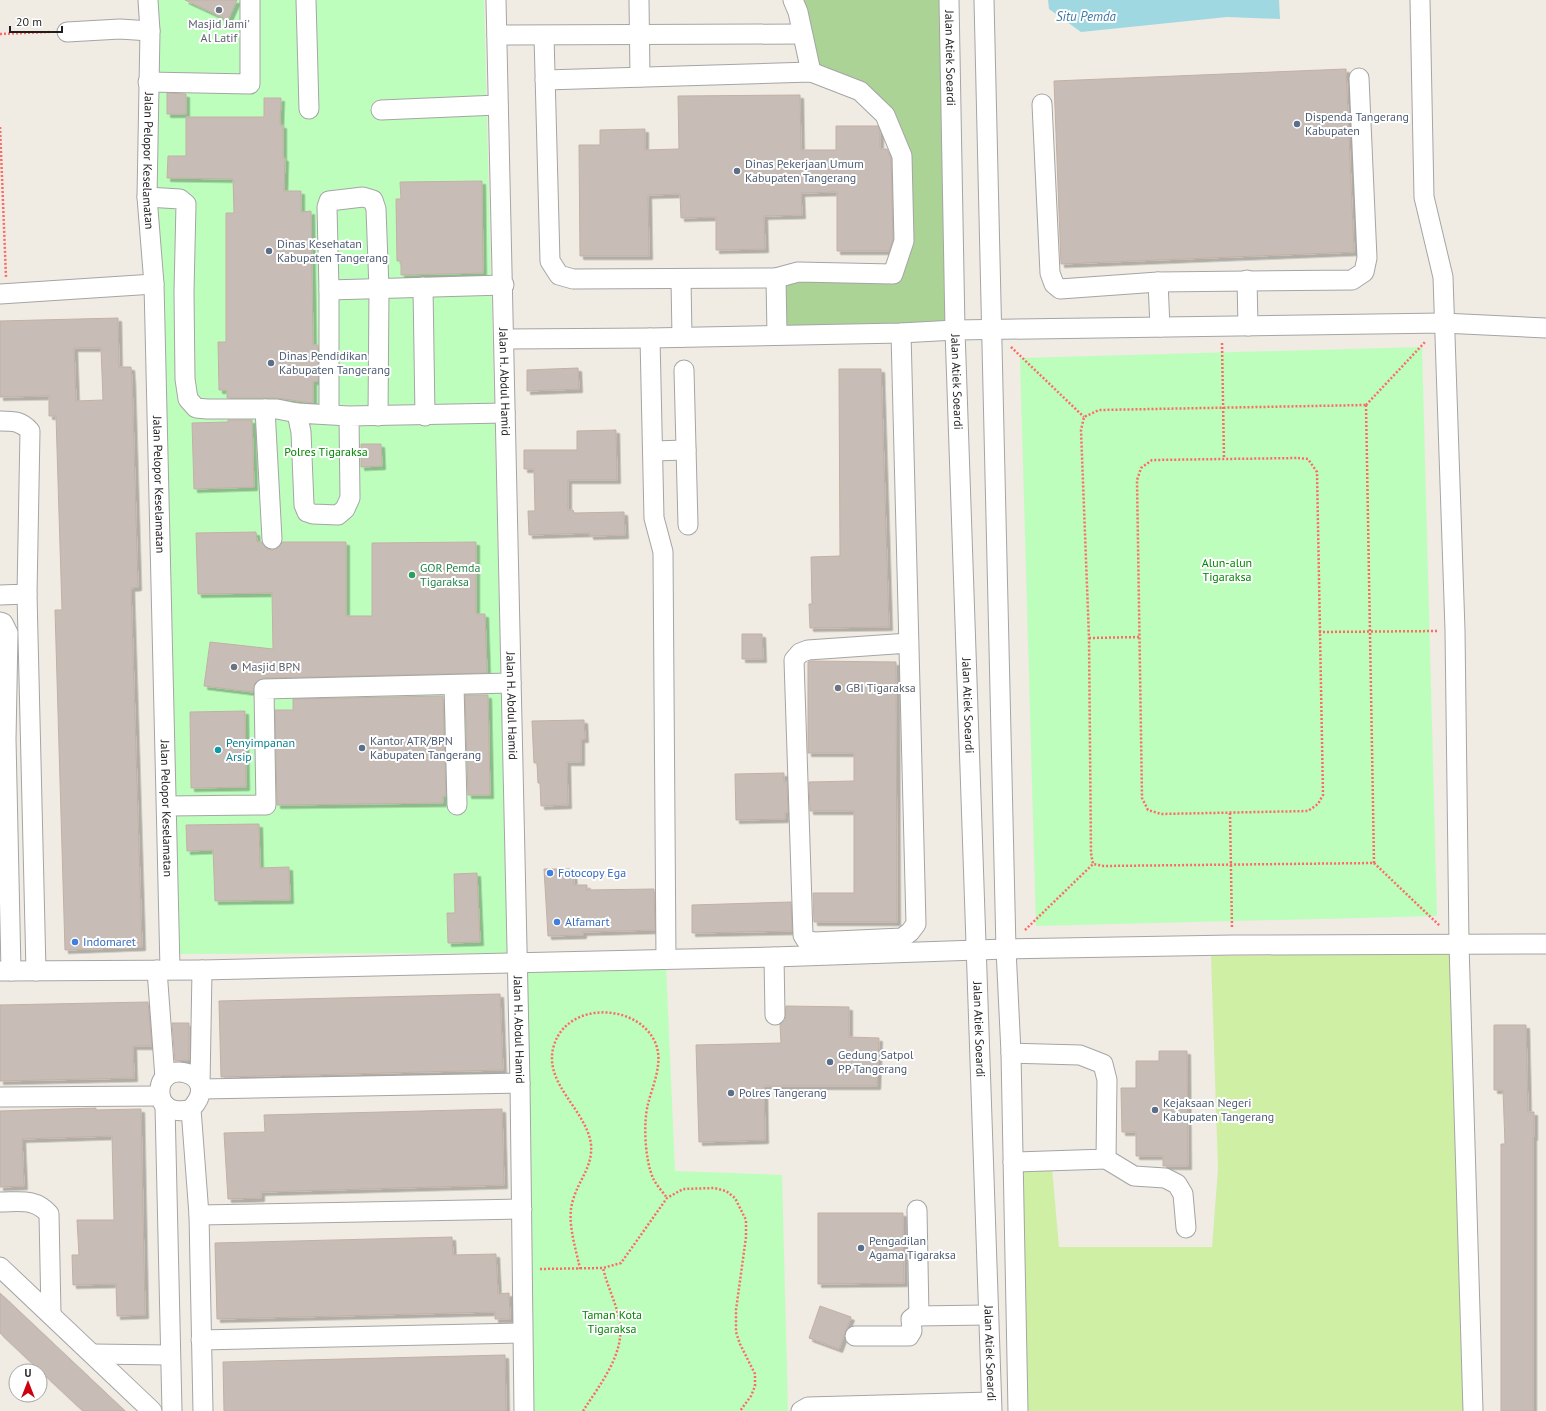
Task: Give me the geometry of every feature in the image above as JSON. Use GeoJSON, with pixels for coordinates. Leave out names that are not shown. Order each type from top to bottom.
{"type":"FeatureCollection","features":[{"type":"Feature","properties":{"kind":"street","name":"Jalan Pelopor Keselamatan"},"geometry":{"type":"LineString","coordinates":[[148,0],[150,31],[147,197],[154,284],[168,806],[164,969],[165,1078]]}},
{"type":"Feature","properties":{"kind":"street"},"geometry":{"type":"LineString","coordinates":[[148,82],[250,84],[250,0]]}},
{"type":"Feature","properties":{"kind":"street"},"geometry":{"type":"LineString","coordinates":[[306,0],[310,109]]}},
{"type":"Feature","properties":{"kind":"street","name":"Jalan H. Abdul Hamid"},"geometry":{"type":"LineString","coordinates":[[496,0],[504,285],[505,413],[520,1082],[524,1411]]}},
{"type":"Feature","properties":{"kind":"street"},"geometry":{"type":"LineString","coordinates":[[639,0],[640,77]]}},
{"type":"Feature","properties":{"kind":"street"},"geometry":{"type":"LineString","coordinates":[[793,0],[798,12],[811,72]]}},
{"type":"Feature","properties":{"kind":"street","name":"Jalan Atiek Soeardi"},"geometry":{"type":"LineString","coordinates":[[949,0],[955,330],[991,1407]]}},
{"type":"Feature","properties":{"kind":"street"},"geometry":{"type":"LineString","coordinates":[[984,0],[1006,949],[1011,1053],[1018,1411]]}},
{"type":"Feature","properties":{"kind":"street"},"geometry":{"type":"LineString","coordinates":[[1420,0],[1424,197],[1443,277],[1443,323],[1455,630],[1459,944],[1473,1411]]}},
{"type":"Feature","properties":{"kind":"street"},"geometry":{"type":"LineString","coordinates":[[67,32],[120,29],[150,31]]}},
{"type":"Feature","properties":{"kind":"street"},"geometry":{"type":"LineString","coordinates":[[497,35],[802,34]]}},
{"type":"Feature","properties":{"kind":"street"},"geometry":{"type":"LineString","coordinates":[[544,36],[545,80],[550,261],[559,275],[573,279],[680,280],[776,278],[798,272],[893,274],[904,241],[902,156],[885,115],[860,91],[811,72],[545,80]]}},
{"type":"Feature","properties":{"kind":"street"},"geometry":{"type":"LineString","coordinates":[[1042,104],[1050,273],[1054,284],[1060,289],[1158,282],[1352,280],[1364,272],[1367,258],[1359,78]]}},
{"type":"Feature","properties":{"kind":"street"},"geometry":{"type":"LineString","coordinates":[[381,110],[498,105]]}},
{"type":"Feature","properties":{"kind":"street"},"geometry":{"type":"LineString","coordinates":[[147,197],[180,199],[186,204],[184,300],[185,379],[188,399],[196,408],[277,409],[297,413],[349,416],[425,416],[505,413]]}},
{"type":"Feature","properties":{"kind":"street"},"geometry":{"type":"LineString","coordinates":[[330,414],[327,207],[330,201],[363,197],[373,200],[376,209],[379,289],[378,416]]}},
{"type":"Feature","properties":{"kind":"street"},"geometry":{"type":"LineString","coordinates":[[776,278],[777,335]]}},
{"type":"Feature","properties":{"kind":"street"},"geometry":{"type":"LineString","coordinates":[[680,280],[682,337]]}},
{"type":"Feature","properties":{"kind":"street"},"geometry":{"type":"LineString","coordinates":[[1247,280],[1248,326]]}},
{"type":"Feature","properties":{"kind":"street"},"geometry":{"type":"LineString","coordinates":[[1158,282],[1160,327]]}},
{"type":"Feature","properties":{"kind":"street"},"geometry":{"type":"LineString","coordinates":[[3,294],[154,284]]}},
{"type":"Feature","properties":{"kind":"street"},"geometry":{"type":"LineString","coordinates":[[329,290],[504,285]]}},
{"type":"Feature","properties":{"kind":"street"},"geometry":{"type":"LineString","coordinates":[[423,287],[425,416]]}},
{"type":"Feature","properties":{"kind":"street"},"geometry":{"type":"LineString","coordinates":[[505,339],[901,334],[992,329],[1443,323],[1546,328]]}},
{"type":"Feature","properties":{"kind":"street"},"geometry":{"type":"LineString","coordinates":[[901,334],[909,643],[916,924],[910,932],[902,938],[814,942],[806,940],[803,935],[794,660],[800,653],[808,650],[909,643]]}},
{"type":"Feature","properties":{"kind":"street"},"geometry":{"type":"LineString","coordinates":[[650,338],[654,518],[663,552],[666,959]]}},
{"type":"Feature","properties":{"kind":"street"},"geometry":{"type":"LineString","coordinates":[[684,370],[688,525]]}},
{"type":"Feature","properties":{"kind":"street"},"geometry":{"type":"LineString","coordinates":[[265,409],[272,539]]}},
{"type":"Feature","properties":{"kind":"street"},"geometry":{"type":"LineString","coordinates":[[297,413],[302,432],[304,505],[307,512],[313,514],[338,515],[345,509],[350,498],[349,416]]}},
{"type":"Feature","properties":{"kind":"street"},"geometry":{"type":"LineString","coordinates":[[0,421],[15,420],[23,423],[30,431],[27,594],[36,971]]}},
{"type":"Feature","properties":{"kind":"street"},"geometry":{"type":"LineString","coordinates":[[652,451],[686,450]]}},
{"type":"Feature","properties":{"kind":"street"},"geometry":{"type":"LineString","coordinates":[[0,595],[27,594]]}},
{"type":"Feature","properties":{"kind":"street"},"geometry":{"type":"LineString","coordinates":[[0,622],[3,623],[8,633],[3,739],[7,807],[4,855],[5,971],[202,970],[774,957],[1006,949],[1232,945],[1546,944]]}},
{"type":"Feature","properties":{"kind":"street"},"geometry":{"type":"LineString","coordinates":[[168,806],[266,805],[264,689],[511,684]]}},
{"type":"Feature","properties":{"kind":"street"},"geometry":{"type":"LineString","coordinates":[[454,685],[457,805]]}},
{"type":"Feature","properties":{"kind":"street"},"geometry":{"type":"LineString","coordinates":[[7,807],[31,806]]}},
{"type":"Feature","properties":{"kind":"street"},"geometry":{"type":"LineString","coordinates":[[774,957],[775,1015]]}},
{"type":"Feature","properties":{"kind":"street"},"geometry":{"type":"LineString","coordinates":[[0,1097],[163,1100],[172,1110],[182,1112],[191,1109],[199,1100],[200,1088],[202,970]]}},
{"type":"Feature","properties":{"kind":"street"},"geometry":{"type":"LineString","coordinates":[[1011,1053],[1080,1055],[1103,1064],[1107,1080],[1106,1159]]}},
{"type":"Feature","properties":{"kind":"street"},"geometry":{"type":"LineString","coordinates":[[172,1411],[169,1356],[163,1100],[160,1086],[165,1078],[174,1072],[185,1072],[195,1077],[200,1088]]}},
{"type":"Feature","properties":{"kind":"street"},"geometry":{"type":"LineString","coordinates":[[200,1088],[520,1082]]}},
{"type":"Feature","properties":{"kind":"street"},"geometry":{"type":"LineString","coordinates":[[191,1109],[199,1215],[203,1411]]}},
{"type":"Feature","properties":{"kind":"street"},"geometry":{"type":"LineString","coordinates":[[1013,1162],[1106,1159],[1134,1176],[1165,1178],[1177,1184],[1183,1194],[1186,1228]]}},
{"type":"Feature","properties":{"kind":"street"},"geometry":{"type":"LineString","coordinates":[[0,1202],[34,1202],[43,1207],[49,1214],[52,1314]]}},
{"type":"Feature","properties":{"kind":"street"},"geometry":{"type":"LineString","coordinates":[[199,1215],[522,1209]]}},
{"type":"Feature","properties":{"kind":"street"},"geometry":{"type":"LineString","coordinates":[[917,1210],[919,1316]]}},
{"type":"Feature","properties":{"kind":"street"},"geometry":{"type":"LineString","coordinates":[[0,1267],[52,1314],[152,1411]]}},
{"type":"Feature","properties":{"kind":"street"},"geometry":{"type":"LineString","coordinates":[[855,1336],[909,1336],[912,1331],[912,1317],[988,1315]]}},
{"type":"Feature","properties":{"kind":"street"},"geometry":{"type":"LineString","coordinates":[[201,1340],[522,1333]]}},
{"type":"Feature","properties":{"kind":"street"},"geometry":{"type":"LineString","coordinates":[[93,1354],[169,1356]]}},
{"type":"Feature","properties":{"kind":"street"},"geometry":{"type":"LineString","coordinates":[[801,1411],[808,1407],[991,1407]]}},
{"type":"Feature","properties":{"kind":"path"},"geometry":{"type":"LineString","coordinates":[[0,34],[67,32]]}},
{"type":"Feature","properties":{"kind":"path"},"geometry":{"type":"LineString","coordinates":[[0,127],[3,294]]}},
{"type":"Feature","properties":{"kind":"path"},"geometry":{"type":"LineString","coordinates":[[1374,863],[1366,404],[1443,323]]}},
{"type":"Feature","properties":{"kind":"path"},"geometry":{"type":"LineString","coordinates":[[1221,326],[1224,459]]}},
{"type":"Feature","properties":{"kind":"path"},"geometry":{"type":"LineString","coordinates":[[992,329],[1084,417]]}},
{"type":"Feature","properties":{"kind":"path"},"geometry":{"type":"LineString","coordinates":[[1084,417],[1099,410],[1366,404]]}},
{"type":"Feature","properties":{"kind":"path"},"geometry":{"type":"LineString","coordinates":[[1084,417],[1081,430],[1089,638],[1091,854],[1093,864]]}},
{"type":"Feature","properties":{"kind":"path"},"geometry":{"type":"LineString","coordinates":[[1224,459],[1308,459],[1317,472],[1323,795],[1318,804],[1308,811],[1161,814],[1148,810],[1142,798],[1137,480],[1142,468],[1152,460],[1224,459]]}},
{"type":"Feature","properties":{"kind":"path"},"geometry":{"type":"LineString","coordinates":[[1319,632],[1455,630]]}},
{"type":"Feature","properties":{"kind":"path"},"geometry":{"type":"LineString","coordinates":[[1089,638],[1140,637]]}},
{"type":"Feature","properties":{"kind":"path"},"geometry":{"type":"LineString","coordinates":[[1230,813],[1232,945]]}},
{"type":"Feature","properties":{"kind":"path"},"geometry":{"type":"LineString","coordinates":[[1093,864],[1104,866],[1374,863],[1459,944]]}},
{"type":"Feature","properties":{"kind":"path"},"geometry":{"type":"LineString","coordinates":[[1006,949],[1093,864]]}},
{"type":"Feature","properties":{"kind":"path"},"geometry":{"type":"LineString","coordinates":[[580,1268],[571,1214],[573,1200],[591,1161],[591,1143],[586,1126],[558,1082],[553,1064],[554,1045],[564,1026],[584,1015],[604,1011],[623,1015],[645,1027],[655,1043],[658,1060],[656,1078],[647,1105],[645,1130],[647,1152],[653,1178],[667,1198]]}},
{"type":"Feature","properties":{"kind":"path"},"geometry":{"type":"LineString","coordinates":[[522,1269],[603,1268],[621,1263],[667,1198],[683,1189],[707,1188],[726,1192],[735,1198],[746,1220],[746,1237],[736,1310],[736,1332],[740,1344],[755,1374],[755,1386],[751,1396],[740,1411]]}},
{"type":"Feature","properties":{"kind":"path"},"geometry":{"type":"LineString","coordinates":[[583,1411],[608,1373],[619,1341],[619,1319],[608,1289],[603,1268]]}},
{"type":"Feature","properties":{"kind":"green space","name":"Polres Tigaraksa"},"geometry":{"type":"Polygon","coordinates":[[[146,0],[484,0],[508,953],[178,954],[146,0]]]}},
{"type":"Feature","properties":{"kind":"green space"},"geometry":{"type":"Polygon","coordinates":[[[793,0],[949,0],[955,330],[777,335],[776,278],[893,274],[902,156],[885,115],[811,72],[793,0]]]}},
{"type":"Feature","properties":{"kind":"green space","name":"Alun-alun Tigaraksa"},"geometry":{"type":"Polygon","coordinates":[[[1422,347],[1437,916],[1036,926],[1020,358],[1422,347]]]}},
{"type":"Feature","properties":{"kind":"green space"},"geometry":{"type":"Polygon","coordinates":[[[1453,953],[1470,1411],[1020,1411],[1016,1168],[1052,1168],[1059,1247],[1212,1247],[1218,1169],[1211,956],[1453,953]]]}},
{"type":"Feature","properties":{"kind":"green space","name":"Taman Kota Tigaraksa"},"geometry":{"type":"Polygon","coordinates":[[[666,964],[675,1171],[782,1175],[788,1411],[526,1411],[518,966],[666,964]]]}},
{"type":"Feature","properties":{"kind":"water","name":"Situ Pemda"},"geometry":{"type":"Polygon","coordinates":[[[1048,0],[1279,0],[1280,19],[1227,17],[1081,32],[1049,9],[1048,0]]]}},
{"type":"Feature","properties":{"kind":"building","name":"Masjid Jami' Al Latif"},"geometry":{"type":"Polygon","coordinates":[[[185,0],[237,0],[228,20],[185,0]]]}},
{"type":"Feature","properties":{"kind":"building"},"geometry":{"type":"Polygon","coordinates":[[[1346,69],[1354,252],[1061,264],[1054,81],[1346,69]]]}},
{"type":"Feature","properties":{"kind":"building"},"geometry":{"type":"Polygon","coordinates":[[[167,93],[186,94],[186,114],[167,114],[167,93]]]}},
{"type":"Feature","properties":{"kind":"building","name":"Dinas Pekerjaan Umum Kabupaten Tangerang"},"geometry":{"type":"Polygon","coordinates":[[[800,95],[801,150],[836,150],[836,126],[878,126],[880,130],[880,149],[887,149],[891,158],[893,239],[889,251],[837,251],[837,192],[801,193],[802,215],[764,216],[765,249],[716,250],[716,217],[681,218],[680,194],[648,195],[649,256],[580,256],[579,145],[600,145],[600,130],[645,129],[645,150],[679,149],[678,96],[800,95]]]}},
{"type":"Feature","properties":{"kind":"building"},"geometry":{"type":"Polygon","coordinates":[[[264,98],[281,98],[280,125],[283,125],[283,158],[285,158],[284,191],[301,191],[301,212],[311,211],[313,345],[318,345],[318,381],[313,381],[313,403],[277,398],[227,398],[227,390],[219,390],[218,342],[226,342],[226,213],[234,213],[233,179],[167,178],[168,156],[186,156],[186,117],[264,117],[264,98]]]}},
{"type":"Feature","properties":{"kind":"building"},"geometry":{"type":"Polygon","coordinates":[[[482,181],[483,273],[401,275],[401,261],[397,261],[396,199],[401,199],[400,182],[482,181]]]}},
{"type":"Feature","properties":{"kind":"building"},"geometry":{"type":"Polygon","coordinates":[[[118,318],[119,367],[131,367],[138,587],[131,588],[142,947],[65,950],[55,610],[62,610],[56,416],[49,416],[49,396],[0,397],[0,321],[118,318]],[[74,348],[76,401],[103,400],[101,348],[74,348]]]}},
{"type":"Feature","properties":{"kind":"building"},"geometry":{"type":"Polygon","coordinates":[[[578,368],[579,389],[527,391],[527,370],[578,368]]]}},
{"type":"Feature","properties":{"kind":"building"},"geometry":{"type":"Polygon","coordinates":[[[839,369],[881,369],[889,627],[810,628],[809,604],[812,604],[811,557],[840,556],[839,369]]]}},
{"type":"Feature","properties":{"kind":"building"},"geometry":{"type":"Polygon","coordinates":[[[228,420],[252,420],[254,487],[194,489],[192,423],[228,422],[228,420]]]}},
{"type":"Feature","properties":{"kind":"building"},"geometry":{"type":"Polygon","coordinates":[[[616,430],[617,480],[568,480],[568,510],[573,510],[574,513],[624,512],[625,535],[590,536],[590,533],[529,535],[528,511],[535,511],[534,469],[524,469],[524,450],[577,450],[577,431],[616,430]]]}},
{"type":"Feature","properties":{"kind":"building"},"geometry":{"type":"Polygon","coordinates":[[[361,444],[381,444],[382,466],[361,467],[361,444]]]}},
{"type":"Feature","properties":{"kind":"building"},"geometry":{"type":"Polygon","coordinates":[[[256,532],[257,542],[262,542],[267,549],[272,550],[278,548],[282,542],[346,542],[346,616],[372,616],[372,543],[476,542],[476,614],[485,614],[487,673],[264,678],[255,683],[253,692],[204,686],[210,642],[273,649],[272,593],[198,594],[196,533],[256,532]]]}},
{"type":"Feature","properties":{"kind":"building"},"geometry":{"type":"Polygon","coordinates":[[[742,634],[762,634],[763,659],[742,659],[742,634]]]}},
{"type":"Feature","properties":{"kind":"building"},"geometry":{"type":"Polygon","coordinates":[[[808,662],[896,662],[897,922],[814,922],[813,893],[854,893],[854,811],[810,811],[809,782],[854,781],[854,753],[808,753],[808,662]]]}},
{"type":"Feature","properties":{"kind":"building"},"geometry":{"type":"Polygon","coordinates":[[[465,695],[488,695],[490,795],[468,795],[465,695]]]}},
{"type":"Feature","properties":{"kind":"building"},"geometry":{"type":"Polygon","coordinates":[[[443,696],[446,796],[443,796],[443,803],[277,805],[275,710],[293,710],[293,699],[443,696]]]}},
{"type":"Feature","properties":{"kind":"building","name":"Penyimpanan Arsip"},"geometry":{"type":"Polygon","coordinates":[[[245,711],[246,787],[191,788],[190,712],[245,711]]]}},
{"type":"Feature","properties":{"kind":"building"},"geometry":{"type":"Polygon","coordinates":[[[584,720],[585,739],[581,739],[581,762],[567,762],[568,805],[541,806],[537,763],[534,763],[532,721],[584,720]]]}},
{"type":"Feature","properties":{"kind":"building"},"geometry":{"type":"Polygon","coordinates":[[[784,773],[784,782],[787,782],[788,812],[785,812],[785,819],[736,820],[735,774],[784,773]]]}},
{"type":"Feature","properties":{"kind":"building"},"geometry":{"type":"Polygon","coordinates":[[[259,824],[260,868],[289,867],[290,900],[215,901],[213,850],[187,851],[186,825],[259,824]]]}},
{"type":"Feature","properties":{"kind":"building"},"geometry":{"type":"Polygon","coordinates":[[[544,869],[573,869],[574,885],[587,885],[587,890],[654,889],[655,930],[583,932],[583,935],[548,936],[544,869]]]}},
{"type":"Feature","properties":{"kind":"building"},"geometry":{"type":"Polygon","coordinates":[[[477,873],[480,942],[448,943],[447,913],[455,913],[454,874],[477,873]]]}},
{"type":"Feature","properties":{"kind":"building"},"geometry":{"type":"Polygon","coordinates":[[[791,902],[792,931],[692,933],[692,905],[791,902]]]}},
{"type":"Feature","properties":{"kind":"building"},"geometry":{"type":"Polygon","coordinates":[[[500,994],[503,1070],[221,1077],[219,1001],[500,994]]]}},
{"type":"Feature","properties":{"kind":"building"},"geometry":{"type":"Polygon","coordinates":[[[148,1002],[152,1046],[133,1046],[134,1078],[0,1081],[0,1005],[148,1002]]]}},
{"type":"Feature","properties":{"kind":"building"},"geometry":{"type":"Polygon","coordinates":[[[786,1006],[849,1007],[849,1037],[879,1038],[877,1086],[764,1086],[765,1140],[699,1142],[696,1045],[781,1043],[780,1024],[785,1020],[786,1006]]]}},
{"type":"Feature","properties":{"kind":"building"},"geometry":{"type":"Polygon","coordinates":[[[172,1023],[189,1023],[189,1060],[175,1061],[172,1023]]]}},
{"type":"Feature","properties":{"kind":"building"},"geometry":{"type":"Polygon","coordinates":[[[1494,1025],[1526,1025],[1528,1112],[1534,1112],[1533,1411],[1501,1411],[1501,1144],[1505,1144],[1503,1090],[1494,1090],[1494,1025]]]}},
{"type":"Feature","properties":{"kind":"building","name":"Kejaksaan Negeri Kabupaten Tangerang"},"geometry":{"type":"Polygon","coordinates":[[[1159,1051],[1187,1051],[1188,1166],[1163,1166],[1163,1156],[1136,1156],[1136,1132],[1122,1132],[1121,1088],[1136,1088],[1136,1061],[1159,1061],[1159,1051]]]}},
{"type":"Feature","properties":{"kind":"building"},"geometry":{"type":"Polygon","coordinates":[[[96,1108],[96,1110],[141,1109],[145,1315],[117,1316],[116,1284],[73,1285],[72,1255],[79,1255],[77,1220],[114,1220],[112,1136],[22,1139],[24,1186],[0,1187],[0,1111],[96,1108]]]}},
{"type":"Feature","properties":{"kind":"building"},"geometry":{"type":"Polygon","coordinates":[[[502,1109],[504,1185],[261,1192],[261,1198],[228,1199],[224,1133],[265,1132],[264,1115],[502,1109]]]}},
{"type":"Feature","properties":{"kind":"building","name":"Pengadilan Agama Tigaraksa"},"geometry":{"type":"Polygon","coordinates":[[[818,1213],[903,1213],[904,1283],[818,1284],[818,1213]]]}},
{"type":"Feature","properties":{"kind":"building"},"geometry":{"type":"Polygon","coordinates":[[[452,1237],[453,1255],[496,1254],[498,1294],[509,1293],[510,1319],[495,1319],[495,1312],[217,1319],[215,1243],[452,1237]]]}},
{"type":"Feature","properties":{"kind":"building"},"geometry":{"type":"Polygon","coordinates":[[[0,1293],[125,1411],[83,1411],[48,1378],[48,1363],[32,1363],[0,1333],[0,1293]]]}},
{"type":"Feature","properties":{"kind":"building"},"geometry":{"type":"Polygon","coordinates":[[[820,1306],[851,1317],[839,1349],[809,1338],[820,1306]]]}},
{"type":"Feature","properties":{"kind":"building"},"geometry":{"type":"Polygon","coordinates":[[[505,1355],[506,1411],[224,1411],[223,1362],[505,1355]]]}},
{"type":"Feature","properties":{"kind":"place","name":"Masjid Jami' Al Latif"},"geometry":{"type":"Point","coordinates":[219,10]}},
{"type":"Feature","properties":{"kind":"place","name":"Dispenda Tangerang Kabupaten"},"geometry":{"type":"Point","coordinates":[1297,124]}},
{"type":"Feature","properties":{"kind":"place","name":"Dinas Pekerjaan Umum Kabupaten Tangerang"},"geometry":{"type":"Point","coordinates":[737,171]}},
{"type":"Feature","properties":{"kind":"place","name":"Dinas Kesehatan Kabupaten Tangerang"},"geometry":{"type":"Point","coordinates":[269,251]}},
{"type":"Feature","properties":{"kind":"place","name":"Dinas Pendidikan Kabupaten Tangerang"},"geometry":{"type":"Point","coordinates":[271,363]}},
{"type":"Feature","properties":{"kind":"place","name":"GOR Pemda Tigaraksa"},"geometry":{"type":"Point","coordinates":[412,575]}},
{"type":"Feature","properties":{"kind":"place","name":"Masjid BPN"},"geometry":{"type":"Point","coordinates":[234,667]}},
{"type":"Feature","properties":{"kind":"place","name":"GBI Tigaraksa"},"geometry":{"type":"Point","coordinates":[838,688]}},
{"type":"Feature","properties":{"kind":"place","name":"Kantor ATR/BPN Kabupaten Tangerang"},"geometry":{"type":"Point","coordinates":[362,748]}},
{"type":"Feature","properties":{"kind":"place","name":"Penyimpanan Arsip"},"geometry":{"type":"Point","coordinates":[218,750]}},
{"type":"Feature","properties":{"kind":"place","name":"Fotocopy Ega"},"geometry":{"type":"Point","coordinates":[550,873]}},
{"type":"Feature","properties":{"kind":"place","name":"Alfamart"},"geometry":{"type":"Point","coordinates":[557,922]}},
{"type":"Feature","properties":{"kind":"place","name":"Indomaret"},"geometry":{"type":"Point","coordinates":[75,942]}},
{"type":"Feature","properties":{"kind":"place","name":"Gedung Satpol PP Tangerang"},"geometry":{"type":"Point","coordinates":[830,1062]}},
{"type":"Feature","properties":{"kind":"place","name":"Polres Tangerang"},"geometry":{"type":"Point","coordinates":[731,1093]}},
{"type":"Feature","properties":{"kind":"place","name":"Kejaksaan Negeri Kabupaten Tangerang"},"geometry":{"type":"Point","coordinates":[1155,1110]}},
{"type":"Feature","properties":{"kind":"place","name":"Pengadilan Agama Tigaraksa"},"geometry":{"type":"Point","coordinates":[861,1248]}}]}
